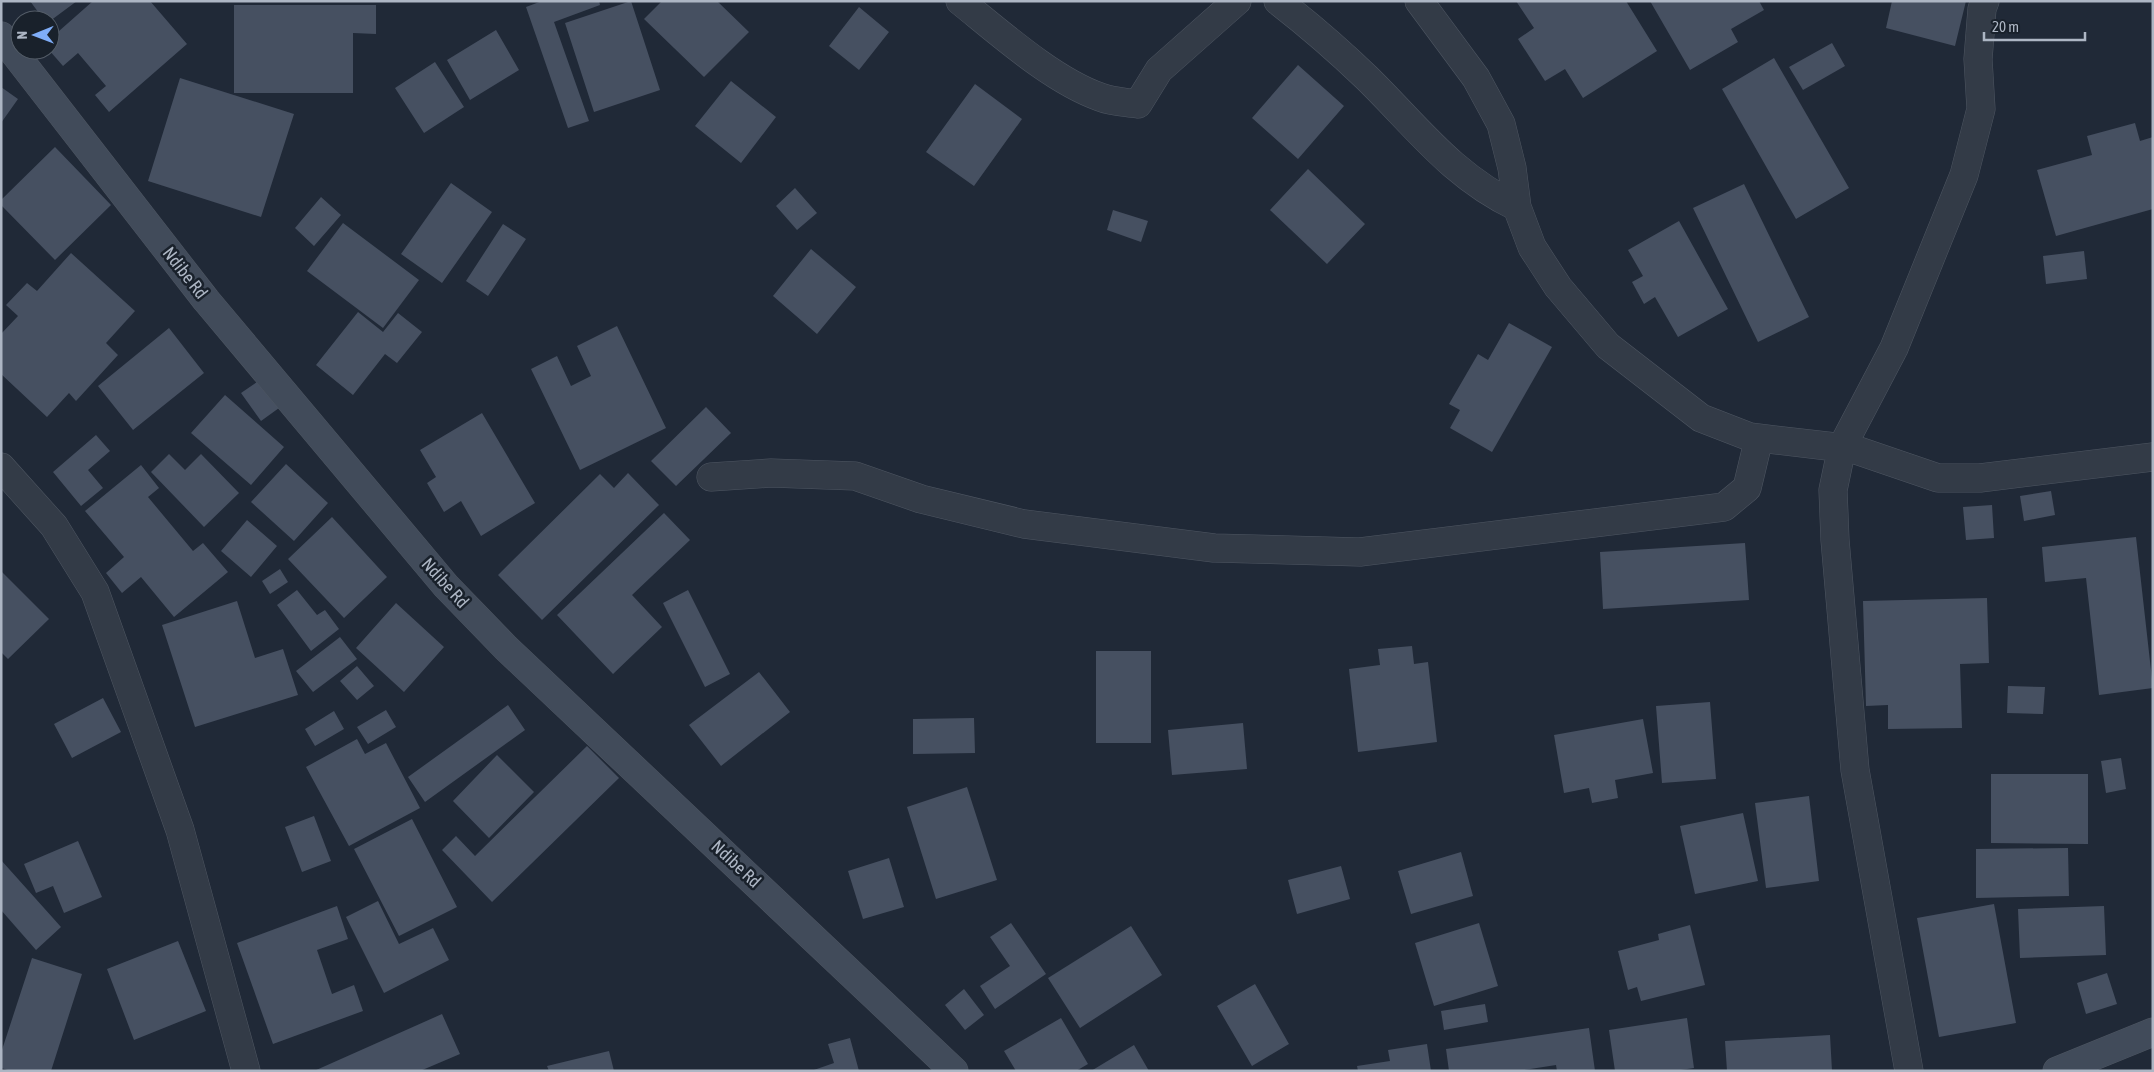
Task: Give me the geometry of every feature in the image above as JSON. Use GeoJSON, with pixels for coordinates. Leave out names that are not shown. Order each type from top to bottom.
{"type":"FeatureCollection","features":[{"type":"Feature","properties":{"kind":"street"},"geometry":{"type":"LineString","coordinates":[[960,1],[1006,38],[1061,77],[1101,98],[1138,104],[1159,70],[1237,1]]}},
{"type":"Feature","properties":{"kind":"street"},"geometry":{"type":"LineString","coordinates":[[1278,1],[1313,28],[1367,78],[1448,162],[1492,195],[1517,206]]}},
{"type":"Feature","properties":{"kind":"street"},"geometry":{"type":"LineString","coordinates":[[1419,1],[1476,78],[1501,124],[1512,168],[1517,206],[1532,247],[1558,287],[1608,346],[1701,418],[1750,437],[1853,449],[1938,478],[1980,478],[2153,457]]}},
{"type":"Feature","properties":{"kind":"street"},"geometry":{"type":"LineString","coordinates":[[1909,1071],[1854,770],[1835,540],[1833,490],[1842,447],[1894,348],[1964,175],[1981,109],[1978,59],[1984,1]]}},
{"type":"Feature","properties":{"kind":"street","name":"Ndibe Rd"},"geometry":{"type":"LineString","coordinates":[[1,36],[206,300],[446,586],[506,648],[954,1071]]}},
{"type":"Feature","properties":{"kind":"street"},"geometry":{"type":"LineString","coordinates":[[711,477],[771,472],[855,476],[921,499],[1024,524],[1214,548],[1360,552],[1724,507],[1747,488],[1759,438]]}},
{"type":"Feature","properties":{"kind":"street"},"geometry":{"type":"LineString","coordinates":[[1,467],[54,526],[95,592],[180,830],[246,1071]]}},
{"type":"Feature","properties":{"kind":"street"},"geometry":{"type":"LineString","coordinates":[[2058,1071],[2153,1032]]}},
{"type":"Feature","properties":{"kind":"building"},"geometry":{"type":"Polygon","coordinates":[[[30,1],[77,1],[60,14],[60,10],[37,10],[30,1]]]}},
{"type":"Feature","properties":{"kind":"building"},"geometry":{"type":"Polygon","coordinates":[[[93,1],[150,1],[187,44],[109,112],[95,95],[106,86],[78,53],[63,66],[58,60],[60,60],[60,30],[93,1]]]}},
{"type":"Feature","properties":{"kind":"building"},"geometry":{"type":"Polygon","coordinates":[[[542,1],[599,1],[600,5],[554,22],[589,121],[568,128],[526,7],[542,1]]]}},
{"type":"Feature","properties":{"kind":"building"},"geometry":{"type":"Polygon","coordinates":[[[631,1],[660,90],[594,112],[565,23],[631,1]]]}},
{"type":"Feature","properties":{"kind":"building"},"geometry":{"type":"Polygon","coordinates":[[[662,1],[717,1],[749,32],[704,77],[644,19],[662,1]]]}},
{"type":"Feature","properties":{"kind":"building"},"geometry":{"type":"Polygon","coordinates":[[[1516,1],[1626,1],[1657,51],[1583,98],[1565,69],[1545,81],[1518,39],[1534,28],[1516,1]]]}},
{"type":"Feature","properties":{"kind":"building"},"geometry":{"type":"Polygon","coordinates":[[[1650,1],[1759,1],[1764,10],[1731,29],[1738,42],[1690,70],[1650,1]]]}},
{"type":"Feature","properties":{"kind":"building"},"geometry":{"type":"Polygon","coordinates":[[[1892,1],[1966,1],[1955,46],[1886,28],[1892,1]]]}},
{"type":"Feature","properties":{"kind":"building"},"geometry":{"type":"Polygon","coordinates":[[[234,5],[376,5],[376,34],[353,33],[353,93],[234,93],[234,5]]]}},
{"type":"Feature","properties":{"kind":"building"},"geometry":{"type":"Polygon","coordinates":[[[859,7],[889,32],[859,70],[829,46],[859,7]]]}},
{"type":"Feature","properties":{"kind":"building"},"geometry":{"type":"Polygon","coordinates":[[[496,30],[519,70],[470,100],[447,60],[496,30]]]}},
{"type":"Feature","properties":{"kind":"building"},"geometry":{"type":"Polygon","coordinates":[[[1832,43],[1845,66],[1803,90],[1789,67],[1832,43]]]}},
{"type":"Feature","properties":{"kind":"building"},"geometry":{"type":"Polygon","coordinates":[[[1774,58],[1849,188],[1796,219],[1722,89],[1774,58]]]}},
{"type":"Feature","properties":{"kind":"building"},"geometry":{"type":"Polygon","coordinates":[[[435,62],[464,107],[424,133],[395,88],[435,62]]]}},
{"type":"Feature","properties":{"kind":"building"},"geometry":{"type":"Polygon","coordinates":[[[1298,65],[1344,106],[1298,159],[1252,118],[1298,65]]]}},
{"type":"Feature","properties":{"kind":"building"},"geometry":{"type":"Polygon","coordinates":[[[180,78],[294,114],[261,217],[148,181],[180,78]]]}},
{"type":"Feature","properties":{"kind":"building"},"geometry":{"type":"Polygon","coordinates":[[[731,81],[776,117],[741,163],[695,126],[731,81]]]}},
{"type":"Feature","properties":{"kind":"building"},"geometry":{"type":"Polygon","coordinates":[[[975,84],[1022,119],[974,186],[926,152],[975,84]]]}},
{"type":"Feature","properties":{"kind":"building"},"geometry":{"type":"Polygon","coordinates":[[[1,87],[18,99],[1,123],[1,87]]]}},
{"type":"Feature","properties":{"kind":"building"},"geometry":{"type":"Polygon","coordinates":[[[2135,123],[2140,141],[2153,137],[2153,209],[2056,236],[2037,170],[2092,155],[2087,136],[2135,123]]]}},
{"type":"Feature","properties":{"kind":"building"},"geometry":{"type":"Polygon","coordinates":[[[55,147],[111,205],[55,260],[1,205],[1,200],[55,147]]]}},
{"type":"Feature","properties":{"kind":"building"},"geometry":{"type":"Polygon","coordinates":[[[1308,169],[1365,224],[1327,264],[1270,210],[1308,169]]]}},
{"type":"Feature","properties":{"kind":"building"},"geometry":{"type":"Polygon","coordinates":[[[451,183],[492,212],[442,283],[401,254],[451,183]]]}},
{"type":"Feature","properties":{"kind":"building"},"geometry":{"type":"Polygon","coordinates":[[[1744,184],[1809,317],[1758,342],[1693,208],[1744,184]]]}},
{"type":"Feature","properties":{"kind":"building"},"geometry":{"type":"Polygon","coordinates":[[[795,188],[817,213],[797,230],[776,206],[795,188]]]}},
{"type":"Feature","properties":{"kind":"building"},"geometry":{"type":"Polygon","coordinates":[[[321,197],[341,215],[314,246],[295,228],[321,197]]]}},
{"type":"Feature","properties":{"kind":"building"},"geometry":{"type":"Polygon","coordinates":[[[1113,210],[1148,221],[1141,242],[1107,230],[1113,210]]]}},
{"type":"Feature","properties":{"kind":"building"},"geometry":{"type":"Polygon","coordinates":[[[1679,221],[1728,309],[1678,337],[1655,297],[1644,304],[1632,282],[1643,276],[1628,250],[1679,221]]]}},
{"type":"Feature","properties":{"kind":"building"},"geometry":{"type":"Polygon","coordinates":[[[343,223],[419,280],[383,328],[307,271],[343,223]]]}},
{"type":"Feature","properties":{"kind":"building"},"geometry":{"type":"Polygon","coordinates":[[[503,224],[526,239],[488,296],[466,281],[503,224]]]}},
{"type":"Feature","properties":{"kind":"building"},"geometry":{"type":"Polygon","coordinates":[[[811,249],[856,287],[817,334],[773,296],[811,249]]]}},
{"type":"Feature","properties":{"kind":"building"},"geometry":{"type":"Polygon","coordinates":[[[2084,251],[2087,279],[2046,284],[2043,256],[2084,251]]]}},
{"type":"Feature","properties":{"kind":"building"},"geometry":{"type":"Polygon","coordinates":[[[71,253],[135,311],[106,343],[118,355],[76,401],[69,393],[47,417],[1,374],[1,334],[18,316],[6,305],[27,283],[37,291],[71,253]]]}},
{"type":"Feature","properties":{"kind":"building"},"geometry":{"type":"Polygon","coordinates":[[[358,312],[383,332],[398,313],[422,332],[397,363],[385,354],[353,395],[316,365],[358,312]]]}},
{"type":"Feature","properties":{"kind":"building"},"geometry":{"type":"Polygon","coordinates":[[[1509,323],[1552,347],[1492,452],[1450,428],[1460,410],[1449,404],[1478,354],[1488,360],[1509,323]]]}},
{"type":"Feature","properties":{"kind":"building"},"geometry":{"type":"Polygon","coordinates":[[[617,326],[666,428],[580,470],[531,369],[557,356],[571,386],[591,376],[577,346],[617,326]]]}},
{"type":"Feature","properties":{"kind":"building"},"geometry":{"type":"Polygon","coordinates":[[[169,328],[204,373],[133,430],[98,386],[169,328]]]}},
{"type":"Feature","properties":{"kind":"building"},"geometry":{"type":"Polygon","coordinates":[[[260,380],[279,408],[261,421],[241,393],[260,380]]]}},
{"type":"Feature","properties":{"kind":"building"},"geometry":{"type":"Polygon","coordinates":[[[225,395],[284,447],[251,485],[191,433],[225,395]]]}},
{"type":"Feature","properties":{"kind":"building"},"geometry":{"type":"Polygon","coordinates":[[[706,407],[731,433],[676,486],[651,461],[706,407]]]}},
{"type":"Feature","properties":{"kind":"building"},"geometry":{"type":"Polygon","coordinates":[[[482,413],[535,503],[481,536],[461,501],[444,512],[427,483],[436,477],[420,450],[482,413]]]}},
{"type":"Feature","properties":{"kind":"building"},"geometry":{"type":"Polygon","coordinates":[[[96,435],[110,451],[88,470],[103,488],[81,506],[53,472],[96,435]]]}},
{"type":"Feature","properties":{"kind":"building"},"geometry":{"type":"Polygon","coordinates":[[[169,454],[185,470],[201,454],[239,493],[204,527],[151,472],[169,454]]]}},
{"type":"Feature","properties":{"kind":"building"},"geometry":{"type":"Polygon","coordinates":[[[286,464],[328,503],[294,541],[251,502],[286,464]]]}},
{"type":"Feature","properties":{"kind":"building"},"geometry":{"type":"Polygon","coordinates":[[[141,465],[159,488],[148,497],[193,551],[203,543],[228,572],[174,617],[141,577],[122,593],[106,573],[124,557],[85,511],[141,465]]]}},
{"type":"Feature","properties":{"kind":"building"},"geometry":{"type":"Polygon","coordinates":[[[628,473],[659,505],[542,620],[498,575],[600,474],[614,488],[628,473]]]}},
{"type":"Feature","properties":{"kind":"building"},"geometry":{"type":"Polygon","coordinates":[[[2051,491],[2055,515],[2024,521],[2020,496],[2051,491]]]}},
{"type":"Feature","properties":{"kind":"building"},"geometry":{"type":"Polygon","coordinates":[[[1992,505],[1994,538],[1966,540],[1963,507],[1992,505]]]}},
{"type":"Feature","properties":{"kind":"building"},"geometry":{"type":"Polygon","coordinates":[[[664,513],[690,540],[632,595],[662,627],[613,674],[557,615],[664,513]]]}},
{"type":"Feature","properties":{"kind":"building"},"geometry":{"type":"Polygon","coordinates":[[[332,517],[387,577],[344,618],[288,559],[332,517]]]}},
{"type":"Feature","properties":{"kind":"building"},"geometry":{"type":"Polygon","coordinates":[[[247,520],[277,546],[251,577],[221,551],[247,520]]]}},
{"type":"Feature","properties":{"kind":"building"},"geometry":{"type":"Polygon","coordinates":[[[2136,537],[2153,688],[2099,695],[2086,578],[2045,582],[2042,547],[2136,537]]]}},
{"type":"Feature","properties":{"kind":"building"},"geometry":{"type":"Polygon","coordinates":[[[1745,543],[1749,600],[1603,609],[1600,552],[1745,543]]]}},
{"type":"Feature","properties":{"kind":"building"},"geometry":{"type":"Polygon","coordinates":[[[280,569],[288,582],[270,594],[262,581],[280,569]]]}},
{"type":"Feature","properties":{"kind":"building"},"geometry":{"type":"Polygon","coordinates":[[[1,571],[49,619],[8,659],[1,652],[1,571]]]}},
{"type":"Feature","properties":{"kind":"building"},"geometry":{"type":"Polygon","coordinates":[[[297,590],[317,615],[325,610],[339,629],[311,651],[277,605],[297,590]]]}},
{"type":"Feature","properties":{"kind":"building"},"geometry":{"type":"Polygon","coordinates":[[[688,590],[730,674],[705,687],[663,603],[688,590]]]}},
{"type":"Feature","properties":{"kind":"building"},"geometry":{"type":"Polygon","coordinates":[[[1987,598],[1989,663],[1960,664],[1962,728],[1888,729],[1888,705],[1866,706],[1863,601],[1987,598]]]}},
{"type":"Feature","properties":{"kind":"building"},"geometry":{"type":"Polygon","coordinates":[[[237,601],[255,658],[283,649],[298,695],[195,727],[162,625],[237,601]]]}},
{"type":"Feature","properties":{"kind":"building"},"geometry":{"type":"Polygon","coordinates":[[[396,603],[444,647],[404,692],[356,648],[396,603]]]}},
{"type":"Feature","properties":{"kind":"building"},"geometry":{"type":"Polygon","coordinates":[[[340,637],[357,659],[313,692],[296,671],[340,637]]]}},
{"type":"Feature","properties":{"kind":"building"},"geometry":{"type":"Polygon","coordinates":[[[1412,646],[1414,664],[1428,662],[1437,742],[1358,752],[1349,669],[1380,665],[1378,649],[1412,646]]]}},
{"type":"Feature","properties":{"kind":"building"},"geometry":{"type":"Polygon","coordinates":[[[1096,651],[1151,651],[1151,743],[1096,743],[1096,651]]]}},
{"type":"Feature","properties":{"kind":"building"},"geometry":{"type":"Polygon","coordinates":[[[357,666],[374,686],[357,700],[340,681],[357,666]]]}},
{"type":"Feature","properties":{"kind":"building"},"geometry":{"type":"Polygon","coordinates":[[[759,672],[790,712],[721,766],[689,725],[759,672]]]}},
{"type":"Feature","properties":{"kind":"building"},"geometry":{"type":"Polygon","coordinates":[[[2008,686],[2045,687],[2043,714],[2007,713],[2008,686]]]}},
{"type":"Feature","properties":{"kind":"building"},"geometry":{"type":"Polygon","coordinates":[[[103,698],[121,732],[72,758],[54,724],[103,698]]]}},
{"type":"Feature","properties":{"kind":"building"},"geometry":{"type":"Polygon","coordinates":[[[1710,702],[1716,779],[1662,783],[1656,706],[1710,702]]]}},
{"type":"Feature","properties":{"kind":"building"},"geometry":{"type":"Polygon","coordinates":[[[508,705],[525,730],[425,802],[408,777],[508,705]]]}},
{"type":"Feature","properties":{"kind":"building"},"geometry":{"type":"Polygon","coordinates":[[[386,710],[396,727],[368,744],[357,727],[386,710]]]}},
{"type":"Feature","properties":{"kind":"building"},"geometry":{"type":"Polygon","coordinates":[[[334,711],[344,729],[315,746],[305,729],[334,711]]]}},
{"type":"Feature","properties":{"kind":"building"},"geometry":{"type":"Polygon","coordinates":[[[974,718],[975,753],[913,754],[913,719],[974,718]]]}},
{"type":"Feature","properties":{"kind":"building"},"geometry":{"type":"Polygon","coordinates":[[[1643,719],[1653,773],[1615,780],[1618,798],[1592,803],[1589,788],[1564,793],[1554,735],[1643,719]]]}},
{"type":"Feature","properties":{"kind":"building"},"geometry":{"type":"Polygon","coordinates":[[[1243,723],[1247,769],[1172,775],[1168,730],[1243,723]]]}},
{"type":"Feature","properties":{"kind":"building"},"geometry":{"type":"Polygon","coordinates":[[[357,739],[365,754],[386,743],[420,808],[349,846],[306,767],[357,739]]]}},
{"type":"Feature","properties":{"kind":"building"},"geometry":{"type":"Polygon","coordinates":[[[587,746],[619,778],[492,902],[442,850],[456,836],[475,856],[587,746]]]}},
{"type":"Feature","properties":{"kind":"building"},"geometry":{"type":"Polygon","coordinates":[[[497,755],[534,792],[489,838],[453,801],[497,755]]]}},
{"type":"Feature","properties":{"kind":"building"},"geometry":{"type":"Polygon","coordinates":[[[2121,758],[2126,789],[2106,793],[2101,761],[2121,758]]]}},
{"type":"Feature","properties":{"kind":"building"},"geometry":{"type":"Polygon","coordinates":[[[1991,774],[2088,774],[2088,844],[1991,843],[1991,774]]]}},
{"type":"Feature","properties":{"kind":"building"},"geometry":{"type":"Polygon","coordinates":[[[967,787],[997,880],[936,899],[907,807],[967,787]]]}},
{"type":"Feature","properties":{"kind":"building"},"geometry":{"type":"Polygon","coordinates":[[[1809,796],[1819,881],[1766,888],[1755,803],[1809,796]]]}},
{"type":"Feature","properties":{"kind":"building"},"geometry":{"type":"Polygon","coordinates":[[[1743,813],[1758,881],[1695,894],[1680,826],[1743,813]]]}},
{"type":"Feature","properties":{"kind":"building"},"geometry":{"type":"Polygon","coordinates":[[[314,816],[331,861],[302,872],[285,827],[314,816]]]}},
{"type":"Feature","properties":{"kind":"building"},"geometry":{"type":"Polygon","coordinates":[[[412,819],[457,907],[399,936],[354,849],[412,819]]]}},
{"type":"Feature","properties":{"kind":"building"},"geometry":{"type":"Polygon","coordinates":[[[78,841],[102,897],[64,913],[53,886],[36,893],[24,864],[78,841]]]}},
{"type":"Feature","properties":{"kind":"building"},"geometry":{"type":"Polygon","coordinates":[[[2068,848],[2069,896],[1976,898],[1976,849],[2068,848]]]}},
{"type":"Feature","properties":{"kind":"building"},"geometry":{"type":"Polygon","coordinates":[[[1461,852],[1473,896],[1411,914],[1398,871],[1461,852]]]}},
{"type":"Feature","properties":{"kind":"building"},"geometry":{"type":"Polygon","coordinates":[[[889,858],[904,907],[863,919],[848,871],[889,858]]]}},
{"type":"Feature","properties":{"kind":"building"},"geometry":{"type":"Polygon","coordinates":[[[1,860],[61,927],[36,950],[1,910],[1,860]]]}},
{"type":"Feature","properties":{"kind":"building"},"geometry":{"type":"Polygon","coordinates":[[[1341,866],[1350,899],[1297,914],[1288,880],[1341,866]]]}},
{"type":"Feature","properties":{"kind":"building"},"geometry":{"type":"Polygon","coordinates":[[[378,901],[399,944],[433,928],[449,960],[384,993],[346,917],[378,901]]]}},
{"type":"Feature","properties":{"kind":"building"},"geometry":{"type":"Polygon","coordinates":[[[1994,904],[2016,1023],[1939,1037],[1917,918],[1994,904]]]}},
{"type":"Feature","properties":{"kind":"building"},"geometry":{"type":"Polygon","coordinates":[[[337,906],[348,939],[317,950],[332,994],[354,985],[363,1011],[273,1044],[237,943],[337,906]]]}},
{"type":"Feature","properties":{"kind":"building"},"geometry":{"type":"Polygon","coordinates":[[[2104,906],[2106,955],[2020,958],[2018,909],[2104,906]]]}},
{"type":"Feature","properties":{"kind":"building"},"geometry":{"type":"Polygon","coordinates":[[[1011,923],[1046,974],[995,1009],[980,986],[1010,966],[990,937],[1011,923]]]}},
{"type":"Feature","properties":{"kind":"building"},"geometry":{"type":"Polygon","coordinates":[[[1479,923],[1498,986],[1434,1006],[1415,943],[1479,923]]]}},
{"type":"Feature","properties":{"kind":"building"},"geometry":{"type":"Polygon","coordinates":[[[1690,925],[1705,985],[1641,1001],[1637,987],[1628,990],[1618,951],[1659,940],[1658,934],[1690,925]]]}},
{"type":"Feature","properties":{"kind":"building"},"geometry":{"type":"Polygon","coordinates":[[[1131,926],[1162,975],[1080,1028],[1048,978],[1131,926]]]}},
{"type":"Feature","properties":{"kind":"building"},"geometry":{"type":"Polygon","coordinates":[[[178,941],[206,1011],[134,1040],[107,969],[178,941]]]}},
{"type":"Feature","properties":{"kind":"building"},"geometry":{"type":"Polygon","coordinates":[[[32,958],[82,974],[51,1071],[11,1071],[1,1068],[1,1053],[32,958]]]}},
{"type":"Feature","properties":{"kind":"building"},"geometry":{"type":"Polygon","coordinates":[[[2107,973],[2117,1004],[2086,1014],[2077,983],[2107,973]]]}},
{"type":"Feature","properties":{"kind":"building"},"geometry":{"type":"Polygon","coordinates":[[[1255,984],[1289,1044],[1252,1066],[1217,1006],[1255,984]]]}},
{"type":"Feature","properties":{"kind":"building"},"geometry":{"type":"Polygon","coordinates":[[[964,989],[984,1015],[965,1030],[945,1005],[964,989]]]}},
{"type":"Feature","properties":{"kind":"building"},"geometry":{"type":"Polygon","coordinates":[[[1485,1004],[1488,1022],[1444,1030],[1441,1011],[1485,1004]]]}},
{"type":"Feature","properties":{"kind":"building"},"geometry":{"type":"Polygon","coordinates":[[[442,1014],[460,1054],[420,1071],[314,1071],[442,1014]]]}},
{"type":"Feature","properties":{"kind":"building"},"geometry":{"type":"Polygon","coordinates":[[[1061,1018],[1088,1064],[1076,1071],[1016,1071],[1004,1051],[1061,1018]]]}},
{"type":"Feature","properties":{"kind":"building"},"geometry":{"type":"Polygon","coordinates":[[[1687,1018],[1694,1068],[1674,1071],[1615,1071],[1609,1030],[1687,1018]]]}},
{"type":"Feature","properties":{"kind":"building"},"geometry":{"type":"Polygon","coordinates":[[[1589,1028],[1595,1071],[1557,1071],[1556,1065],[1518,1071],[1449,1071],[1446,1049],[1589,1028]]]}},
{"type":"Feature","properties":{"kind":"building"},"geometry":{"type":"Polygon","coordinates":[[[1830,1035],[1832,1071],[1727,1071],[1725,1041],[1830,1035]]]}},
{"type":"Feature","properties":{"kind":"building"},"geometry":{"type":"Polygon","coordinates":[[[850,1038],[859,1071],[811,1071],[834,1063],[828,1044],[850,1038]]]}},
{"type":"Feature","properties":{"kind":"building"},"geometry":{"type":"Polygon","coordinates":[[[1427,1044],[1431,1071],[1358,1071],[1357,1066],[1390,1061],[1388,1050],[1427,1044]]]}},
{"type":"Feature","properties":{"kind":"building"},"geometry":{"type":"Polygon","coordinates":[[[1134,1045],[1149,1071],[1091,1071],[1134,1045]]]}},
{"type":"Feature","properties":{"kind":"building"},"geometry":{"type":"Polygon","coordinates":[[[609,1051],[614,1071],[549,1071],[547,1066],[609,1051]]]}}]}
